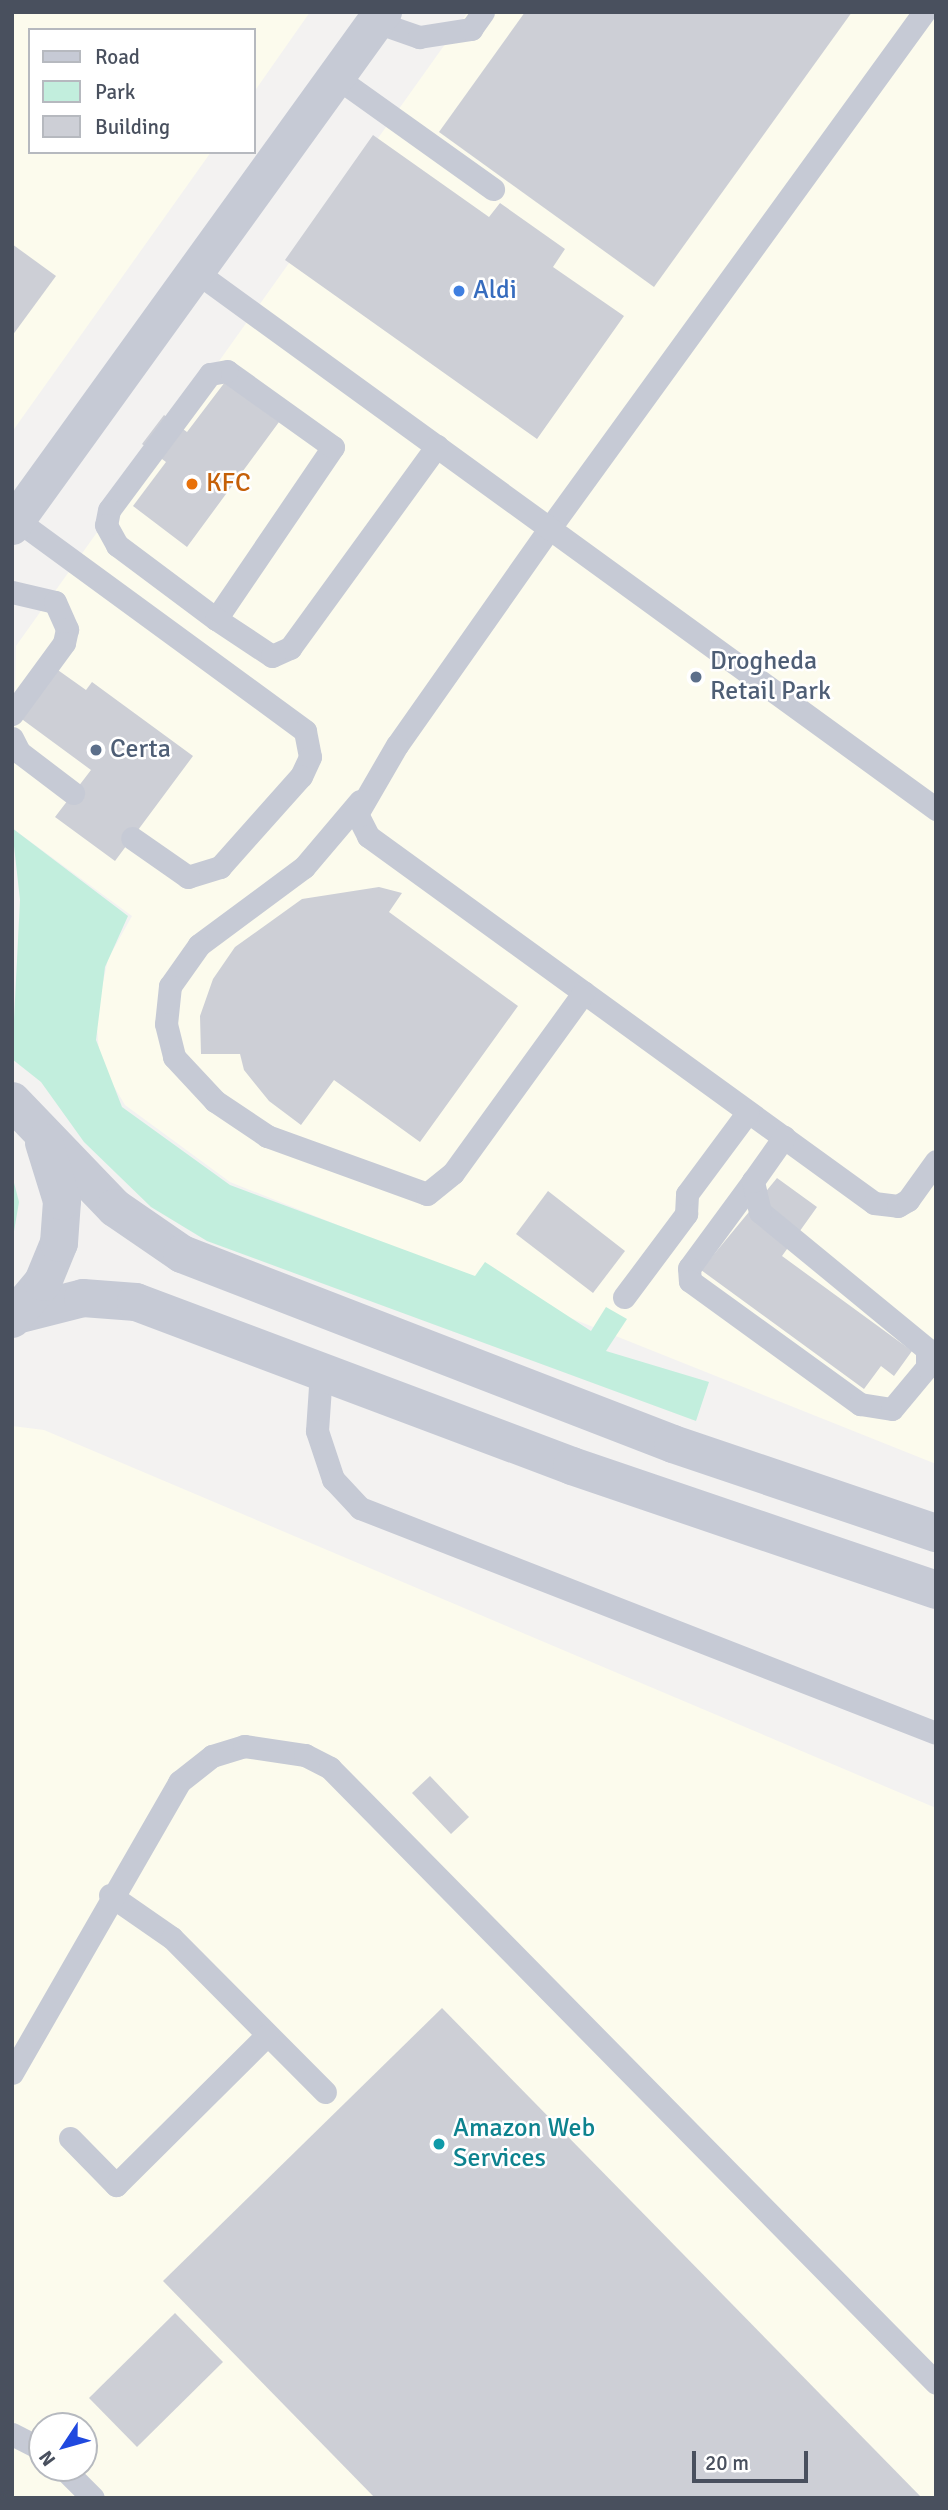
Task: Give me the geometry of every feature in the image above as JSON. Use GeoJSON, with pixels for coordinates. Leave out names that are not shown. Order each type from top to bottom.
{"type":"FeatureCollection","features":[{"type":"Feature","properties":{"kind":"street"},"geometry":{"type":"LineString","coordinates":[[15,523],[379,17]]}},
{"type":"Feature","properties":{"kind":"street"},"geometry":{"type":"LineString","coordinates":[[14,1317],[43,1282],[60,1233],[62,1201],[53,1159],[18,1106]]}},
{"type":"Feature","properties":{"kind":"street"},"geometry":{"type":"LineString","coordinates":[[18,1106],[115,1208],[203,1264],[660,1439],[936,1533]]}},
{"type":"Feature","properties":{"kind":"street"},"geometry":{"type":"LineString","coordinates":[[14,1317],[83,1298],[136,1302],[321,1372],[936,1590]]}},
{"type":"Feature","properties":{"kind":"lane"},"geometry":{"type":"LineString","coordinates":[[379,17],[419,37],[471,29],[483,12]]}},
{"type":"Feature","properties":{"kind":"lane"},"geometry":{"type":"LineString","coordinates":[[584,992],[453,1173],[427,1194],[267,1136],[215,1101],[174,1057],[166,1024],[170,986],[199,945],[304,867],[360,801],[549,529],[924,12]]}},
{"type":"Feature","properties":{"kind":"lane"},"geometry":{"type":"LineString","coordinates":[[336,77],[493,189]]}},
{"type":"Feature","properties":{"kind":"lane"},"geometry":{"type":"LineString","coordinates":[[195,271],[936,809]]}},
{"type":"Feature","properties":{"kind":"lane"},"geometry":{"type":"LineString","coordinates":[[216,619],[333,447],[217,369],[109,510],[106,525],[117,545],[216,619],[272,656],[290,648],[437,446]]}},
{"type":"Feature","properties":{"kind":"lane"},"geometry":{"type":"LineString","coordinates":[[15,523],[305,731],[310,757],[301,776],[220,867],[188,877],[132,838]]}},
{"type":"Feature","properties":{"kind":"lane"},"geometry":{"type":"LineString","coordinates":[[12,592],[55,602],[67,629],[64,643],[12,714]]}},
{"type":"Feature","properties":{"kind":"lane"},"geometry":{"type":"LineString","coordinates":[[12,738],[19,752],[73,793]]}},
{"type":"Feature","properties":{"kind":"lane"},"geometry":{"type":"LineString","coordinates":[[360,801],[360,828],[368,836],[874,1203],[887,1206],[908,1200],[936,1161]]}},
{"type":"Feature","properties":{"kind":"lane"},"geometry":{"type":"LineString","coordinates":[[624,1297],[686,1214],[687,1194],[748,1112]]}},
{"type":"Feature","properties":{"kind":"lane"},"geometry":{"type":"LineString","coordinates":[[753,1181],[753,1197],[773,1229],[927,1349],[927,1367],[892,1409],[860,1404],[690,1281],[689,1268],[784,1137]]}},
{"type":"Feature","properties":{"kind":"lane"},"geometry":{"type":"LineString","coordinates":[[321,1372],[314,1409],[319,1440],[333,1479],[360,1508],[936,1733]]}},
{"type":"Feature","properties":{"kind":"lane"},"geometry":{"type":"LineString","coordinates":[[12,2073],[110,1895],[179,1782],[212,1756],[244,1746],[278,1748],[331,1769],[936,2383]]}},
{"type":"Feature","properties":{"kind":"lane"},"geometry":{"type":"LineString","coordinates":[[110,1895],[172,1938],[325,2092]]}},
{"type":"Feature","properties":{"kind":"lane"},"geometry":{"type":"LineString","coordinates":[[70,2137],[116,2185],[267,2035]]}},
{"type":"Feature","properties":{"kind":"lane"},"geometry":{"type":"LineString","coordinates":[[12,2434],[28,2442]]}},
{"type":"Feature","properties":{"kind":"lane"},"geometry":{"type":"LineString","coordinates":[[77,2482],[93,2498]]}},
{"type":"Feature","properties":{"kind":"shaded area"},"geometry":{"type":"Polygon","coordinates":[[[12,12],[310,12],[256,89],[256,28],[28,28],[28,154],[210,154],[12,432],[12,12]]]}},
{"type":"Feature","properties":{"kind":"shaded area","name":"Drogheda Retail Park"},"geometry":{"type":"Polygon","coordinates":[[[468,12],[936,12],[936,1464],[230,1182],[125,1105],[100,1063],[96,1016],[108,959],[132,916],[12,828],[16,646],[468,12]]]}},
{"type":"Feature","properties":{"kind":"shaded area"},"geometry":{"type":"Polygon","coordinates":[[[12,1426],[44,1430],[936,1808],[936,2498],[12,2498],[12,1426]]]}},
{"type":"Feature","properties":{"kind":"green space"},"geometry":{"type":"Polygon","coordinates":[[[12,828],[128,916],[105,967],[96,1040],[122,1107],[230,1185],[475,1276],[485,1262],[591,1331],[606,1307],[627,1319],[606,1351],[709,1382],[696,1421],[207,1241],[151,1207],[84,1142],[41,1082],[12,1059],[20,900],[12,828]]]}},
{"type":"Feature","properties":{"kind":"green space"},"geometry":{"type":"Polygon","coordinates":[[[12,1175],[19,1202],[12,1243],[12,1175]]]}},
{"type":"Feature","properties":{"kind":"building"},"geometry":{"type":"Polygon","coordinates":[[[525,12],[852,12],[654,287],[439,132],[525,12]]]}},
{"type":"Feature","properties":{"kind":"building","name":"Aldi"},"geometry":{"type":"Polygon","coordinates":[[[373,135],[489,217],[500,203],[565,249],[553,267],[624,316],[537,439],[285,260],[373,135]]]}},
{"type":"Feature","properties":{"kind":"building"},"geometry":{"type":"Polygon","coordinates":[[[12,244],[56,276],[12,336],[12,244]]]}},
{"type":"Feature","properties":{"kind":"building","name":"KFC"},"geometry":{"type":"Polygon","coordinates":[[[225,382],[279,422],[187,547],[133,506],[166,462],[142,444],[164,415],[187,432],[225,382]]]}},
{"type":"Feature","properties":{"kind":"building"},"geometry":{"type":"Polygon","coordinates":[[[55,668],[86,690],[92,682],[193,756],[115,861],[55,817],[91,770],[19,717],[55,668]]]}},
{"type":"Feature","properties":{"kind":"building"},"geometry":{"type":"Polygon","coordinates":[[[379,887],[402,893],[389,912],[518,1006],[420,1142],[334,1080],[301,1125],[269,1101],[244,1070],[240,1054],[201,1054],[200,1016],[213,979],[235,947],[302,899],[379,887]]]}},
{"type":"Feature","properties":{"kind":"building"},"geometry":{"type":"Polygon","coordinates":[[[777,1178],[817,1207],[782,1256],[912,1351],[894,1376],[881,1366],[864,1389],[701,1270],[777,1178]]]}},
{"type":"Feature","properties":{"kind":"building"},"geometry":{"type":"Polygon","coordinates":[[[548,1191],[625,1251],[593,1293],[516,1234],[548,1191]]]}},
{"type":"Feature","properties":{"kind":"building"},"geometry":{"type":"Polygon","coordinates":[[[430,1776],[469,1817],[451,1834],[412,1793],[430,1776]]]}},
{"type":"Feature","properties":{"kind":"building","name":"Amazon Web Services"},"geometry":{"type":"Polygon","coordinates":[[[442,2008],[922,2498],[375,2498],[163,2281],[442,2008]]]}},
{"type":"Feature","properties":{"kind":"building"},"geometry":{"type":"Polygon","coordinates":[[[175,2313],[223,2362],[137,2447],[89,2398],[175,2313]]]}},
{"type":"Feature","properties":{"kind":"place","name":"Aldi"},"geometry":{"type":"Point","coordinates":[459,291]}},
{"type":"Feature","properties":{"kind":"place","name":"KFC"},"geometry":{"type":"Point","coordinates":[192,484]}},
{"type":"Feature","properties":{"kind":"place","name":"Drogheda Retail Park"},"geometry":{"type":"Point","coordinates":[696,677]}},
{"type":"Feature","properties":{"kind":"place","name":"Certa"},"geometry":{"type":"Point","coordinates":[96,750]}},
{"type":"Feature","properties":{"kind":"place","name":"Amazon Web Services"},"geometry":{"type":"Point","coordinates":[439,2144]}}]}
